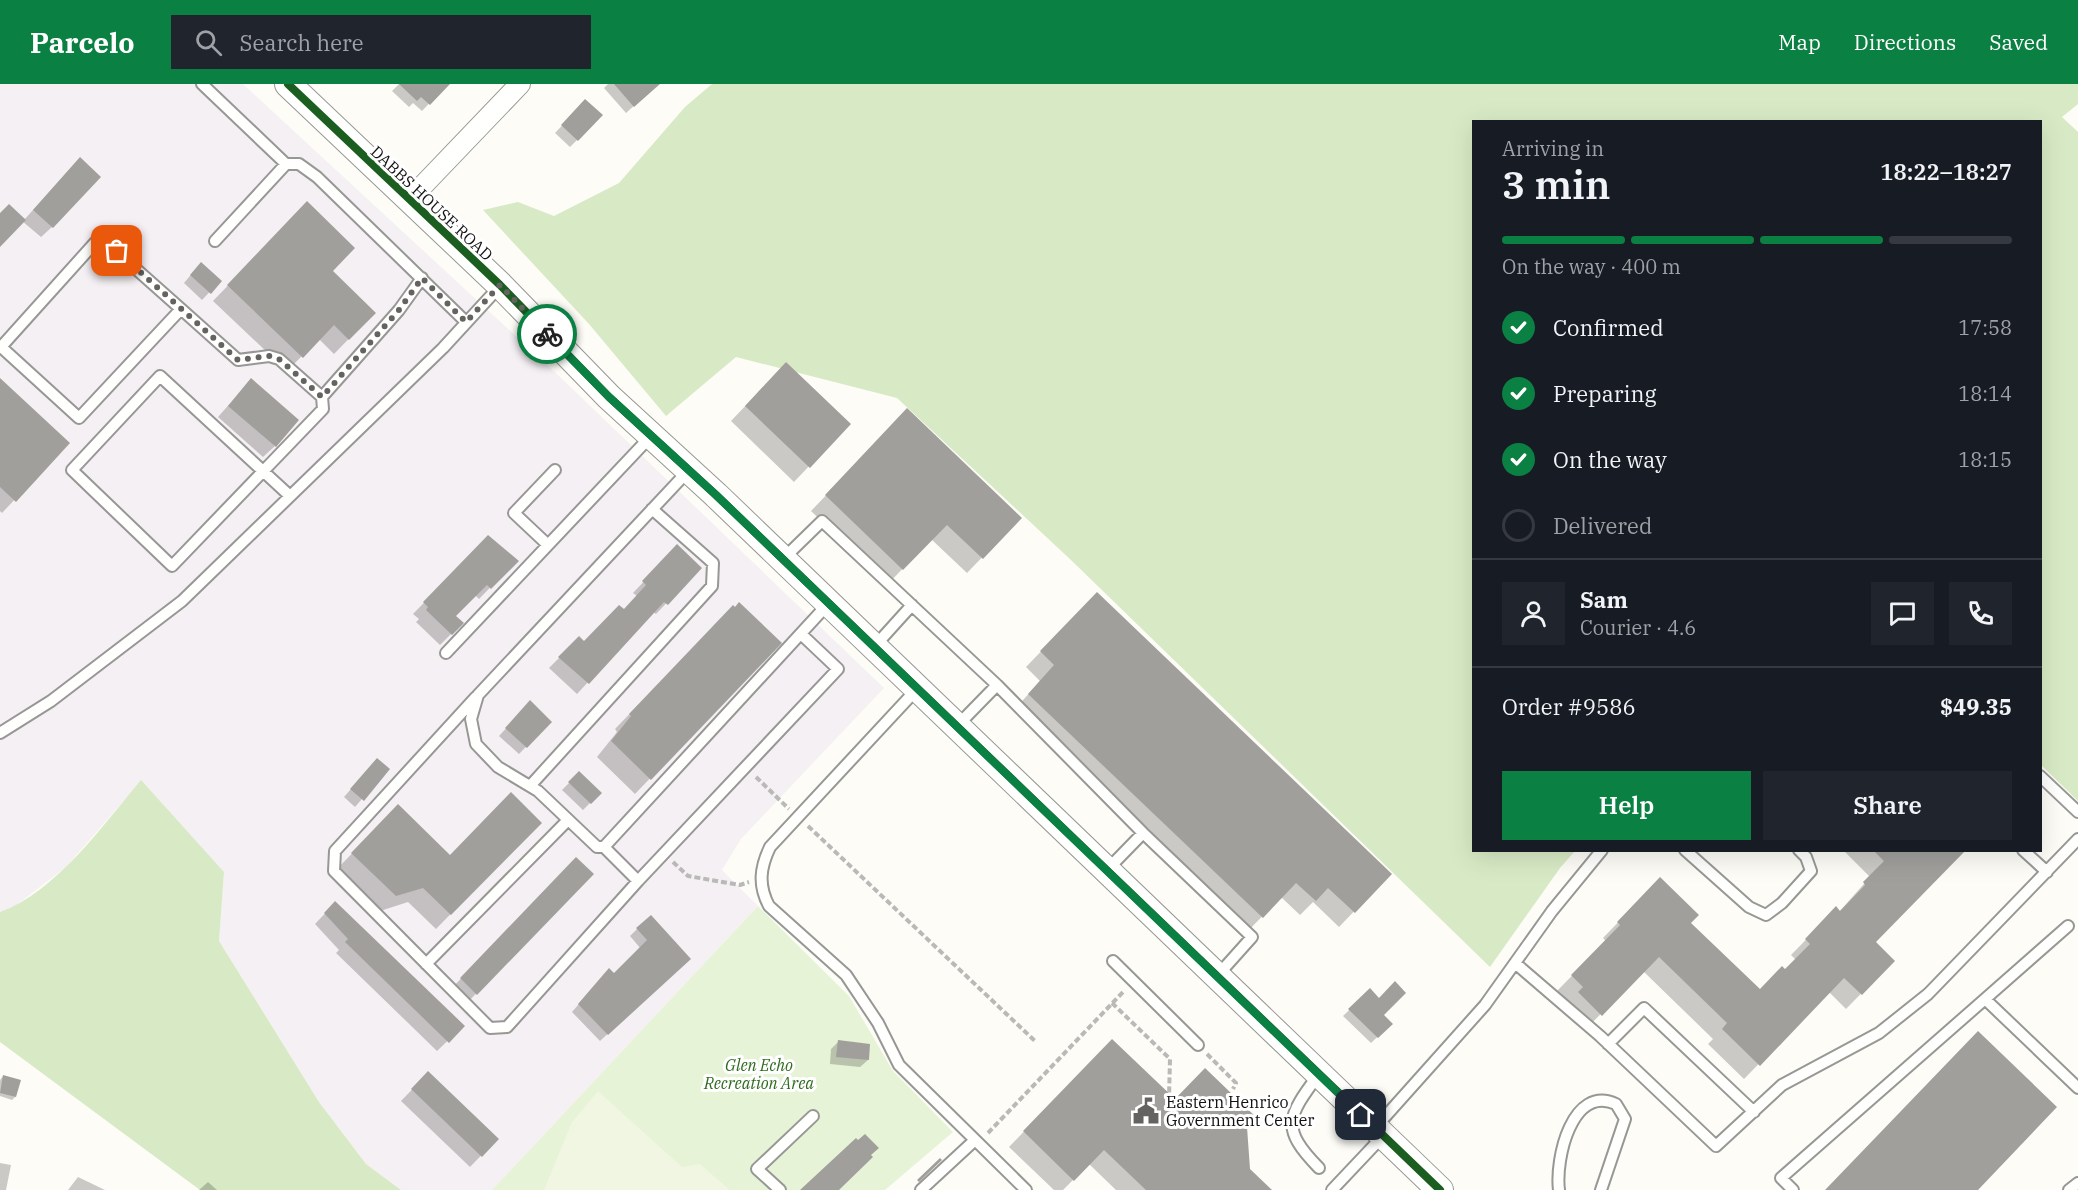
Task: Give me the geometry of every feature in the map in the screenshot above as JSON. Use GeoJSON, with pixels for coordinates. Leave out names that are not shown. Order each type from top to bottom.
{"type":"FeatureCollection","features":[{"type":"Feature","properties":{"kind":"street","name":"DABBS HOUSE ROAD"},"geometry":{"type":"LineString","coordinates":[[288,84],[408,201],[500,285],[651,435],[1218,975],[1440,1190]]}},
{"type":"Feature","properties":{"kind":"street"},"geometry":{"type":"LineString","coordinates":[[408,201],[520,84]]}},
{"type":"Feature","properties":{"kind":"lane"},"geometry":{"type":"LineString","coordinates":[[202,84],[286,164],[299,164],[317,177],[466,322]]}},
{"type":"Feature","properties":{"kind":"lane"},"geometry":{"type":"LineString","coordinates":[[215,241],[286,164]]}},
{"type":"Feature","properties":{"kind":"lane"},"geometry":{"type":"LineString","coordinates":[[182,309],[79,417],[1,346],[100,237],[182,309],[238,360],[269,356],[279,359],[322,397],[323,410],[263,472],[172,566],[72,470],[160,376],[263,472],[290,496]]}},
{"type":"Feature","properties":{"kind":"lane"},"geometry":{"type":"LineString","coordinates":[[322,397],[399,310],[422,278]]}},
{"type":"Feature","properties":{"kind":"lane"},"geometry":{"type":"LineString","coordinates":[[0,733],[51,700],[182,601],[466,322],[500,285]]}},
{"type":"Feature","properties":{"kind":"lane"},"geometry":{"type":"LineString","coordinates":[[446,653],[651,435]]}},
{"type":"Feature","properties":{"kind":"lane"},"geometry":{"type":"LineString","coordinates":[[548,545],[514,513],[555,470]]}},
{"type":"Feature","properties":{"kind":"lane"},"geometry":{"type":"LineString","coordinates":[[689,470],[335,851],[334,871],[490,1029],[507,1027],[638,881],[838,669],[801,634]]}},
{"type":"Feature","properties":{"kind":"lane"},"geometry":{"type":"LineString","coordinates":[[530,786],[712,586],[713,563],[652,509]]}},
{"type":"Feature","properties":{"kind":"lane"},"geometry":{"type":"LineString","coordinates":[[783,559],[822,521],[997,685],[1143,833],[1252,937],[1218,975]]}},
{"type":"Feature","properties":{"kind":"lane"},"geometry":{"type":"LineString","coordinates":[[478,695],[471,719],[476,744],[498,766],[530,786],[597,848],[604,847],[829,603]]}},
{"type":"Feature","properties":{"kind":"lane"},"geometry":{"type":"LineString","coordinates":[[874,647],[912,605]]}},
{"type":"Feature","properties":{"kind":"lane"},"geometry":{"type":"LineString","coordinates":[[956,726],[997,685]]}},
{"type":"Feature","properties":{"kind":"lane"},"geometry":{"type":"LineString","coordinates":[[917,689],[770,847],[762,864],[762,892],[769,906],[846,975],[878,1023],[899,1065],[1026,1190]]}},
{"type":"Feature","properties":{"kind":"lane"},"geometry":{"type":"LineString","coordinates":[[2042,778],[2078,812]]}},
{"type":"Feature","properties":{"kind":"lane"},"geometry":{"type":"LineString","coordinates":[[426,964],[568,820]]}},
{"type":"Feature","properties":{"kind":"lane"},"geometry":{"type":"LineString","coordinates":[[1107,870],[1143,833]]}},
{"type":"Feature","properties":{"kind":"lane"},"geometry":{"type":"LineString","coordinates":[[1515,963],[1608,1044],[1716,1146],[1782,1085],[1879,1033],[1928,994],[2078,839]]}},
{"type":"Feature","properties":{"kind":"lane"},"geometry":{"type":"LineString","coordinates":[[604,847],[638,881]]}},
{"type":"Feature","properties":{"kind":"lane"},"geometry":{"type":"LineString","coordinates":[[1332,1190],[1485,1005],[1552,911],[1600,852]]}},
{"type":"Feature","properties":{"kind":"lane"},"geometry":{"type":"LineString","coordinates":[[1686,852],[1749,907],[1766,915],[1782,903],[1811,871],[1806,857],[1801,852]]}},
{"type":"Feature","properties":{"kind":"lane"},"geometry":{"type":"LineString","coordinates":[[2025,852],[2046,872]]}},
{"type":"Feature","properties":{"kind":"lane"},"geometry":{"type":"LineString","coordinates":[[1793,1190],[1781,1179],[2068,926]]}},
{"type":"Feature","properties":{"kind":"lane"},"geometry":{"type":"LineString","coordinates":[[1113,961],[1198,1045]]}},
{"type":"Feature","properties":{"kind":"lane"},"geometry":{"type":"LineString","coordinates":[[1985,999],[2078,1088]]}},
{"type":"Feature","properties":{"kind":"lane"},"geometry":{"type":"LineString","coordinates":[[1608,1044],[1644,1008],[1754,1112]]}},
{"type":"Feature","properties":{"kind":"lane"},"geometry":{"type":"LineString","coordinates":[[1319,1074],[1299,1101],[1292,1128],[1294,1141],[1319,1168]]}},
{"type":"Feature","properties":{"kind":"lane"},"geometry":{"type":"LineString","coordinates":[[1559,1190],[1560,1163],[1566,1136],[1575,1117],[1586,1104],[1600,1100],[1616,1104],[1625,1119],[1601,1190]]}},
{"type":"Feature","properties":{"kind":"lane"},"geometry":{"type":"LineString","coordinates":[[780,1190],[757,1169],[813,1116]]}},
{"type":"Feature","properties":{"kind":"lane"},"geometry":{"type":"LineString","coordinates":[[921,1190],[975,1140]]}},
{"type":"Feature","properties":{"kind":"lane"},"geometry":{"type":"LineString","coordinates":[[2069,1190],[2078,1183]]}},
{"type":"Feature","properties":{"kind":"path"},"geometry":{"type":"LineString","coordinates":[[746,767],[1036,1042]]}},
{"type":"Feature","properties":{"kind":"path"},"geometry":{"type":"LineString","coordinates":[[664,853],[688,876],[740,885],[761,880]]}},
{"type":"Feature","properties":{"kind":"path"},"geometry":{"type":"LineString","coordinates":[[988,1134],[1125,989]]}},
{"type":"Feature","properties":{"kind":"path"},"geometry":{"type":"LineString","coordinates":[[1112,1003],[1170,1059],[1168,1098]]}},
{"type":"Feature","properties":{"kind":"path"},"geometry":{"type":"LineString","coordinates":[[1198,1045],[1236,1083],[1233,1089]]}},
{"type":"Feature","properties":{"kind":"shaded area"},"geometry":{"type":"Polygon","coordinates":[[[0,84],[243,84],[559,376],[884,688],[741,839],[722,870],[758,906],[492,1190],[401,1190],[366,1164],[319,1102],[219,941],[224,872],[141,781],[66,867],[15,906],[0,912],[0,84]]]}},
{"type":"Feature","properties":{"kind":"green space"},"geometry":{"type":"Polygon","coordinates":[[[712,84],[2078,84],[2078,104],[2062,117],[2078,132],[2078,801],[2042,766],[2042,120],[1472,120],[1472,852],[1574,852],[1560,868],[1490,967],[1072,561],[897,398],[736,357],[666,416],[589,324],[483,210],[518,202],[554,216],[619,183],[685,107],[712,84]]]}},
{"type":"Feature","properties":{"kind":"green space"},"geometry":{"type":"Polygon","coordinates":[[[141,780],[224,872],[219,941],[319,1102],[366,1164],[401,1190],[200,1190],[0,1042],[0,912],[21,902],[59,873],[141,780]]]}},
{"type":"Feature","properties":{"kind":"green space","name":"Glen Echo Recreation Area"},"geometry":{"type":"Polygon","coordinates":[[[758,906],[849,996],[893,1071],[953,1132],[885,1190],[492,1190],[758,906]]]}},
{"type":"Feature","properties":{"kind":"green space"},"geometry":{"type":"Polygon","coordinates":[[[598,1091],[682,1167],[700,1164],[730,1190],[544,1190],[572,1122],[598,1091]]]}},
{"type":"Feature","properties":{"kind":"building"},"geometry":{"type":"Polygon","coordinates":[[[399,84],[450,84],[430,105],[421,97],[417,101],[399,84]]]}},
{"type":"Feature","properties":{"kind":"building"},"geometry":{"type":"Polygon","coordinates":[[[614,84],[660,84],[634,107],[614,84]]]}},
{"type":"Feature","properties":{"kind":"building"},"geometry":{"type":"Polygon","coordinates":[[[585,99],[603,115],[578,141],[561,125],[585,99]]]}},
{"type":"Feature","properties":{"kind":"building"},"geometry":{"type":"Polygon","coordinates":[[[80,157],[101,177],[53,228],[33,210],[80,157]]]}},
{"type":"Feature","properties":{"kind":"building"},"geometry":{"type":"Polygon","coordinates":[[[307,201],[355,248],[333,271],[376,313],[349,340],[334,325],[303,358],[227,285],[307,201]]]}},
{"type":"Feature","properties":{"kind":"building"},"geometry":{"type":"Polygon","coordinates":[[[9,204],[26,220],[0,247],[0,213],[9,204]]]}},
{"type":"Feature","properties":{"kind":"building"},"geometry":{"type":"Polygon","coordinates":[[[201,262],[222,281],[211,294],[190,275],[201,262]]]}},
{"type":"Feature","properties":{"kind":"building"},"geometry":{"type":"Polygon","coordinates":[[[786,362],[851,424],[810,468],[745,406],[786,362]]]}},
{"type":"Feature","properties":{"kind":"building"},"geometry":{"type":"Polygon","coordinates":[[[0,378],[70,443],[16,502],[0,487],[0,378]]]}},
{"type":"Feature","properties":{"kind":"building"},"geometry":{"type":"Polygon","coordinates":[[[251,378],[299,420],[276,447],[228,406],[251,378]]]}},
{"type":"Feature","properties":{"kind":"building"},"geometry":{"type":"Polygon","coordinates":[[[907,408],[1022,518],[983,559],[947,525],[903,570],[825,495],[907,408]]]}},
{"type":"Feature","properties":{"kind":"building"},"geometry":{"type":"Polygon","coordinates":[[[488,535],[519,561],[491,589],[487,585],[456,616],[464,623],[452,635],[426,610],[428,607],[423,602],[488,535]]]}},
{"type":"Feature","properties":{"kind":"building"},"geometry":{"type":"Polygon","coordinates":[[[677,544],[702,568],[668,605],[664,602],[589,684],[558,657],[579,636],[584,641],[619,605],[624,609],[646,585],[642,581],[677,544]]]}},
{"type":"Feature","properties":{"kind":"building"},"geometry":{"type":"Polygon","coordinates":[[[1097,592],[1392,874],[1355,913],[1328,888],[1316,901],[1296,883],[1263,918],[1028,694],[1054,665],[1040,651],[1097,592]]]}},
{"type":"Feature","properties":{"kind":"building"},"geometry":{"type":"Polygon","coordinates":[[[739,602],[782,643],[651,780],[611,741],[631,716],[629,714],[733,605],[735,607],[739,602]]]}},
{"type":"Feature","properties":{"kind":"building"},"geometry":{"type":"Polygon","coordinates":[[[530,700],[552,722],[527,748],[505,728],[530,700]]]}},
{"type":"Feature","properties":{"kind":"building"},"geometry":{"type":"Polygon","coordinates":[[[377,758],[390,769],[364,801],[350,789],[377,758]]]}},
{"type":"Feature","properties":{"kind":"building"},"geometry":{"type":"Polygon","coordinates":[[[579,771],[602,793],[591,804],[568,782],[579,771]]]}},
{"type":"Feature","properties":{"kind":"building"},"geometry":{"type":"Polygon","coordinates":[[[511,792],[542,823],[451,915],[423,888],[396,896],[351,853],[398,804],[450,855],[511,792]]]}},
{"type":"Feature","properties":{"kind":"building"},"geometry":{"type":"Polygon","coordinates":[[[1875,852],[1964,852],[1876,942],[1895,961],[1862,995],[1844,978],[1760,1066],[1722,1029],[1727,1023],[1659,957],[1602,1016],[1578,992],[1583,987],[1571,975],[1620,925],[1617,922],[1660,877],[1699,915],[1691,923],[1760,989],[1782,966],[1785,969],[1810,944],[1805,939],[1836,906],[1840,911],[1865,885],[1863,882],[1884,861],[1875,852]]]}},
{"type":"Feature","properties":{"kind":"building"},"geometry":{"type":"Polygon","coordinates":[[[576,857],[594,874],[477,995],[460,978],[576,857]]]}},
{"type":"Feature","properties":{"kind":"building"},"geometry":{"type":"Polygon","coordinates":[[[335,901],[465,1026],[449,1043],[345,942],[348,939],[324,913],[335,901]]]}},
{"type":"Feature","properties":{"kind":"building"},"geometry":{"type":"Polygon","coordinates":[[[651,915],[691,959],[608,1035],[578,1004],[609,968],[614,973],[647,940],[636,928],[651,915]]]}},
{"type":"Feature","properties":{"kind":"building"},"geometry":{"type":"Polygon","coordinates":[[[1395,981],[1406,993],[1384,1015],[1393,1024],[1378,1038],[1348,1009],[1370,988],[1379,998],[1395,981]]]}},
{"type":"Feature","properties":{"kind":"building"},"geometry":{"type":"Polygon","coordinates":[[[1978,1031],[2057,1107],[1978,1190],[1825,1190],[1978,1031]]]}},
{"type":"Feature","properties":{"kind":"building","name":"Eastern Henrico Government Center"},"geometry":{"type":"Polygon","coordinates":[[[1112,1039],[1175,1099],[1205,1068],[1257,1118],[1247,1127],[1250,1169],[1272,1190],[1146,1190],[1104,1150],[1074,1181],[1023,1131],[1112,1039]]]}},
{"type":"Feature","properties":{"kind":"building"},"geometry":{"type":"Polygon","coordinates":[[[838,1040],[870,1044],[869,1060],[836,1057],[838,1040]]]}},
{"type":"Feature","properties":{"kind":"building"},"geometry":{"type":"Polygon","coordinates":[[[428,1071],[499,1139],[482,1157],[411,1089],[428,1071]]]}},
{"type":"Feature","properties":{"kind":"building"},"geometry":{"type":"Polygon","coordinates":[[[3,1075],[21,1080],[16,1097],[0,1093],[3,1075]]]}},
{"type":"Feature","properties":{"kind":"building"},"geometry":{"type":"Polygon","coordinates":[[[865,1134],[879,1148],[871,1155],[873,1157],[839,1190],[800,1190],[856,1138],[858,1140],[865,1134]]]}},
{"type":"Feature","properties":{"kind":"building"},"geometry":{"type":"Polygon","coordinates":[[[940,1158],[942,1160],[919,1182],[917,1180],[940,1158]]]}},
{"type":"Feature","properties":{"kind":"cycle path"},"geometry":{"type":"LineString","coordinates":[[288,84],[500,285],[609,397],[716,495],[1440,1190]]}},
{"type":"Feature","properties":{"kind":"way so far"},"geometry":{"type":"LineString","coordinates":[[117,251],[238,360],[269,356],[279,359],[322,397],[399,310],[422,278],[466,322],[500,285],[547,334]]}},
{"type":"Feature","properties":{"kind":"place","name":"Eastern Henrico Government Center"},"geometry":{"type":"Point","coordinates":[1146,1111]}},
{"type":"Feature","properties":{"kind":"route"},"geometry":{"type":"LineString","coordinates":[[547,334],[609,397],[716,495],[1206,963],[1361,1115]]}}]}
